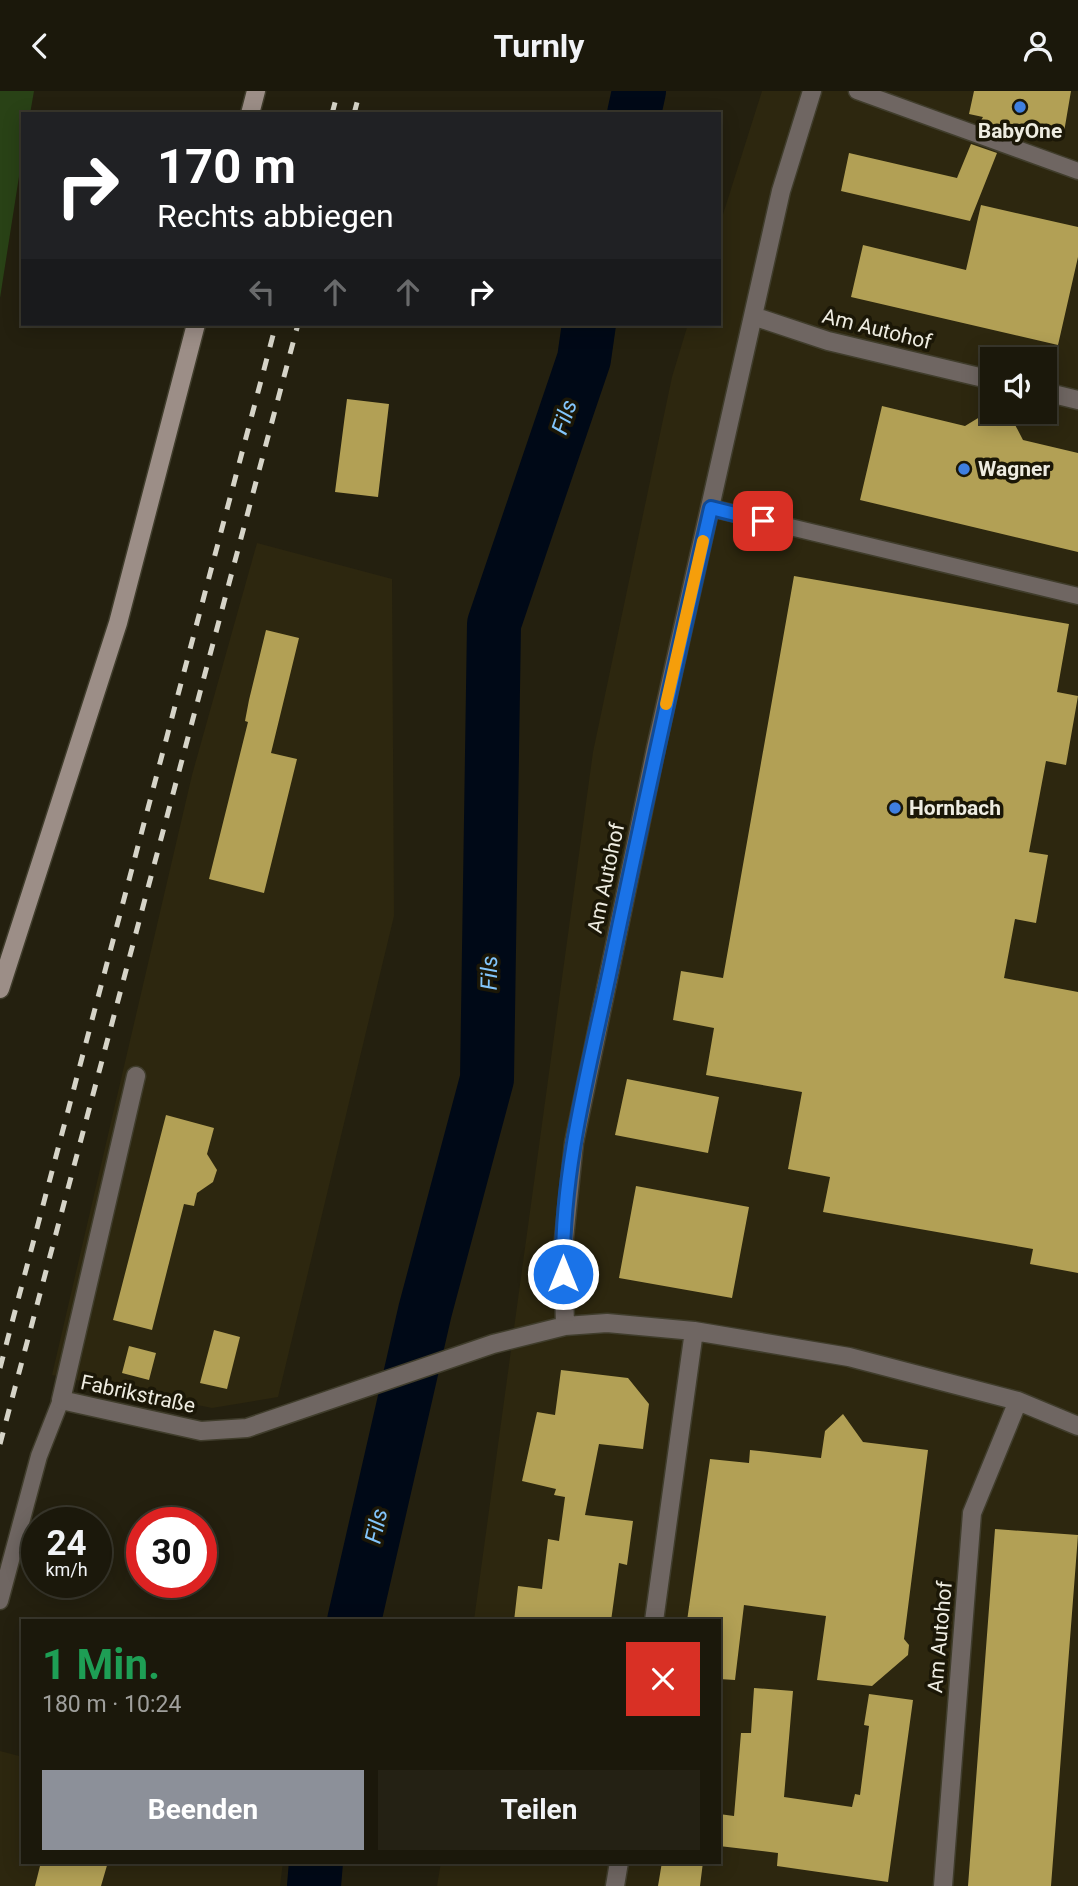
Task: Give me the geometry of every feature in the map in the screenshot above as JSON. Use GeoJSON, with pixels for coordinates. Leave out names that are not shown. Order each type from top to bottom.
{"type":"FeatureCollection","features":[{"type":"Feature","properties":{"kind":"main road"},"geometry":{"type":"LineString","coordinates":[[251,112],[256,91]]}},
{"type":"Feature","properties":{"kind":"main road"},"geometry":{"type":"LineString","coordinates":[[0,989],[118,623],[195,326]]}},
{"type":"Feature","properties":{"kind":"street","name":"Am Autohof"},"geometry":{"type":"LineString","coordinates":[[565,1326],[563,1248],[575,1143],[656,748],[752,316],[781,191],[812,91]]}},
{"type":"Feature","properties":{"kind":"street","name":"Am Autohof"},"geometry":{"type":"LineString","coordinates":[[752,316],[828,341],[980,377]]}},
{"type":"Feature","properties":{"kind":"street"},"geometry":{"type":"LineString","coordinates":[[1057,395],[1078,400]]}},
{"type":"Feature","properties":{"kind":"street","name":"Fabrikstraße"},"geometry":{"type":"LineString","coordinates":[[136,1076],[61,1400],[201,1431],[247,1428],[493,1344],[565,1326]]}},
{"type":"Feature","properties":{"kind":"street"},"geometry":{"type":"LineString","coordinates":[[565,1326],[607,1323],[694,1331],[849,1357],[1018,1401],[1078,1426]]}},
{"type":"Feature","properties":{"kind":"street"},"geometry":{"type":"LineString","coordinates":[[654,1619],[694,1331]]}},
{"type":"Feature","properties":{"kind":"street","name":"Am Autohof"},"geometry":{"type":"LineString","coordinates":[[943,1886],[972,1513],[1018,1401]]}},
{"type":"Feature","properties":{"kind":"street"},"geometry":{"type":"LineString","coordinates":[[615,1886],[619,1864]]}},
{"type":"Feature","properties":{"kind":"lane"},"geometry":{"type":"LineString","coordinates":[[857,91],[1078,171]]}},
{"type":"Feature","properties":{"kind":"lane"},"geometry":{"type":"LineString","coordinates":[[711,508],[1078,596]]}},
{"type":"Feature","properties":{"kind":"lane"},"geometry":{"type":"LineString","coordinates":[[0,1601],[39,1456],[61,1400]]}},
{"type":"Feature","properties":{"kind":"shaded area"},"geometry":{"type":"Polygon","coordinates":[[[762,91],[1078,91],[1078,1886],[437,1886],[441,1864],[721,1864],[721,1619],[474,1619],[593,752],[672,377],[687,326],[721,326],[721,221],[762,91]]]}},
{"type":"Feature","properties":{"kind":"shaded area"},"geometry":{"type":"Polygon","coordinates":[[[257,543],[392,579],[394,916],[278,1397],[212,1408],[52,1375],[192,775],[257,543]]]}},
{"type":"Feature","properties":{"kind":"shaded area"},"geometry":{"type":"Polygon","coordinates":[[[0,1751],[21,1756],[21,1864],[283,1864],[280,1886],[0,1886],[0,1751]]]}},
{"type":"Feature","properties":{"kind":"green space"},"geometry":{"type":"Polygon","coordinates":[[[0,91],[34,91],[30,112],[21,112],[21,164],[0,298],[0,91]]]}},
{"type":"Feature","properties":{"kind":"building","name":"BabyOne"},"geometry":{"type":"Polygon","coordinates":[[[974,91],[1071,91],[1063,138],[1007,128],[1005,133],[979,124],[983,117],[969,114],[974,91]]]}},
{"type":"Feature","properties":{"kind":"building"},"geometry":{"type":"Polygon","coordinates":[[[971,144],[997,153],[970,221],[841,191],[849,153],[957,178],[971,144]]]}},
{"type":"Feature","properties":{"kind":"building"},"geometry":{"type":"Polygon","coordinates":[[[981,205],[1078,227],[1078,257],[1058,345],[851,297],[863,245],[966,270],[981,205]]]}},
{"type":"Feature","properties":{"kind":"building"},"geometry":{"type":"Polygon","coordinates":[[[347,399],[389,404],[378,497],[335,492],[347,399]]]}},
{"type":"Feature","properties":{"kind":"building"},"geometry":{"type":"Polygon","coordinates":[[[882,406],[965,426],[980,417],[980,424],[1015,424],[1023,440],[1078,453],[1078,552],[860,500],[882,406]]]}},
{"type":"Feature","properties":{"kind":"building","name":"Hornbach"},"geometry":{"type":"Polygon","coordinates":[[[794,576],[1069,624],[1057,692],[1078,696],[1066,765],[1046,761],[1029,852],[1048,855],[1036,923],[1015,919],[1004,978],[1078,992],[1078,1273],[1030,1264],[1033,1249],[823,1212],[830,1177],[788,1169],[802,1092],[706,1075],[714,1028],[673,1020],[681,971],[723,978],[794,576]]]}},
{"type":"Feature","properties":{"kind":"building"},"geometry":{"type":"Polygon","coordinates":[[[266,630],[299,638],[271,753],[297,759],[264,893],[209,879],[248,722],[245,721],[249,700],[266,630]]]}},
{"type":"Feature","properties":{"kind":"building"},"geometry":{"type":"Polygon","coordinates":[[[627,1079],[719,1097],[708,1153],[615,1135],[627,1079]]]}},
{"type":"Feature","properties":{"kind":"building"},"geometry":{"type":"Polygon","coordinates":[[[166,1115],[214,1128],[207,1154],[217,1170],[213,1182],[197,1193],[194,1206],[184,1204],[152,1330],[113,1320],[166,1115]]]}},
{"type":"Feature","properties":{"kind":"building"},"geometry":{"type":"Polygon","coordinates":[[[636,1186],[749,1207],[732,1298],[619,1278],[636,1186]]]}},
{"type":"Feature","properties":{"kind":"building"},"geometry":{"type":"Polygon","coordinates":[[[214,1330],[240,1337],[227,1389],[200,1383],[214,1330]]]}},
{"type":"Feature","properties":{"kind":"building"},"geometry":{"type":"Polygon","coordinates":[[[129,1346],[156,1353],[149,1380],[122,1373],[129,1346]]]}},
{"type":"Feature","properties":{"kind":"building"},"geometry":{"type":"Polygon","coordinates":[[[561,1370],[628,1378],[649,1404],[643,1449],[599,1444],[585,1515],[633,1521],[627,1565],[619,1563],[611,1619],[514,1619],[518,1586],[542,1589],[548,1539],[559,1541],[565,1497],[554,1495],[556,1489],[522,1481],[537,1412],[555,1415],[561,1370]]]}},
{"type":"Feature","properties":{"kind":"building"},"geometry":{"type":"Polygon","coordinates":[[[843,1414],[863,1442],[928,1450],[904,1639],[909,1645],[908,1655],[872,1686],[817,1680],[826,1616],[744,1605],[735,1680],[721,1679],[721,1619],[687,1619],[710,1459],[749,1463],[750,1450],[821,1458],[825,1431],[843,1414]]]}},
{"type":"Feature","properties":{"kind":"building"},"geometry":{"type":"Polygon","coordinates":[[[995,1529],[1078,1535],[1051,1886],[968,1886],[995,1529]]]}},
{"type":"Feature","properties":{"kind":"building"},"geometry":{"type":"Polygon","coordinates":[[[754,1688],[793,1691],[784,1797],[852,1807],[855,1794],[860,1795],[869,1726],[864,1725],[869,1694],[913,1700],[888,1882],[777,1866],[778,1853],[721,1846],[721,1814],[734,1816],[741,1733],[751,1733],[754,1688]]]}},
{"type":"Feature","properties":{"kind":"building"},"geometry":{"type":"Polygon","coordinates":[[[40,1864],[107,1864],[101,1886],[35,1886],[40,1864]]]}},
{"type":"Feature","properties":{"kind":"building"},"geometry":{"type":"Polygon","coordinates":[[[662,1864],[703,1864],[700,1886],[658,1886],[662,1864]]]}},
{"type":"Feature","properties":{"kind":"waterway","name":"Fils"},"geometry":{"type":"LineString","coordinates":[[634,112],[639,91]]}},
{"type":"Feature","properties":{"kind":"waterway","name":"Fils"},"geometry":{"type":"LineString","coordinates":[[354,1619],[425,1311],[487,1079],[494,624],[584,359],[589,326]]}},
{"type":"Feature","properties":{"kind":"waterway","name":"Fils"},"geometry":{"type":"LineString","coordinates":[[314,1886],[316,1864]]}},
{"type":"Feature","properties":{"kind":"railway"},"geometry":{"type":"LineString","coordinates":[[333,112],[338,91]]}},
{"type":"Feature","properties":{"kind":"railway"},"geometry":{"type":"LineString","coordinates":[[355,112],[360,91]]}},
{"type":"Feature","properties":{"kind":"railway"},"geometry":{"type":"LineString","coordinates":[[0,1368],[275,326]]}},
{"type":"Feature","properties":{"kind":"railway"},"geometry":{"type":"LineString","coordinates":[[0,1444],[297,326]]}},
{"type":"Feature","properties":{"kind":"slow traffic"},"geometry":{"type":"LineString","coordinates":[[666,704],[703,541]]}},
{"type":"Feature","properties":{"kind":"place","name":"BabyOne"},"geometry":{"type":"Point","coordinates":[1020,107]}},
{"type":"Feature","properties":{"kind":"place","name":"Wagner"},"geometry":{"type":"Point","coordinates":[964,469]}},
{"type":"Feature","properties":{"kind":"place","name":"Hornbach"},"geometry":{"type":"Point","coordinates":[895,808]}},
{"type":"Feature","properties":{"kind":"route"},"geometry":{"type":"LineString","coordinates":[[563,1274],[563,1248],[575,1143],[587,1075],[656,748],[711,508],[763,521]]}}]}
